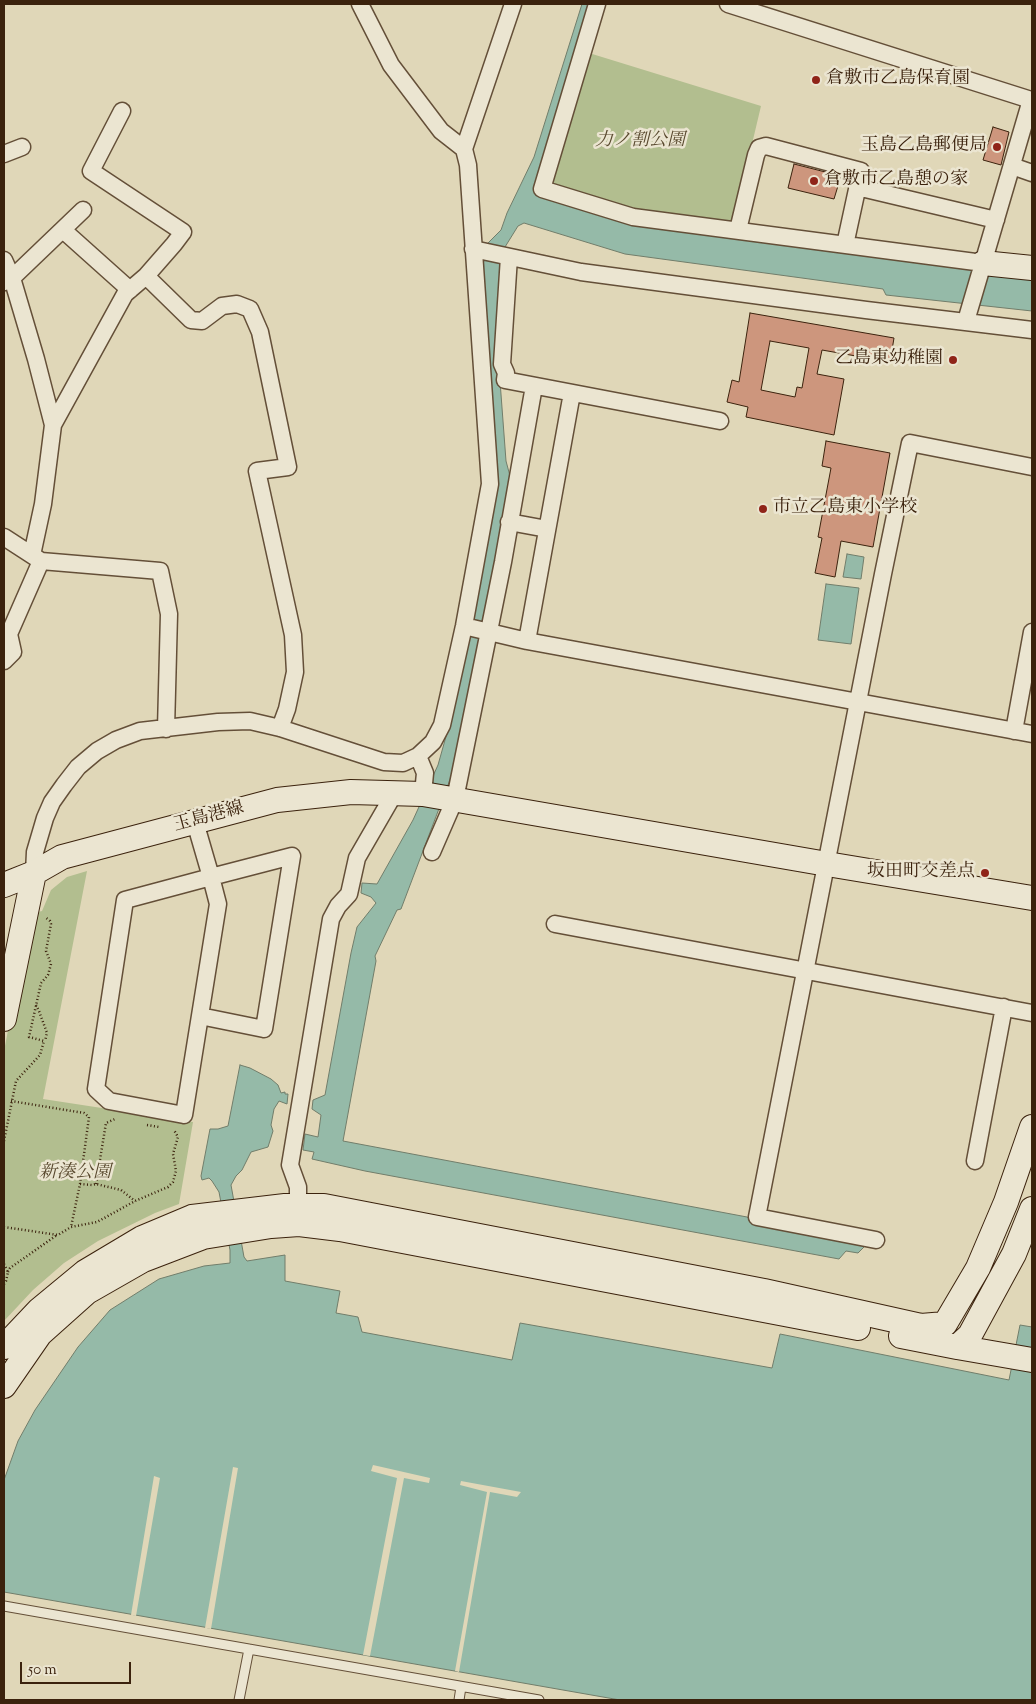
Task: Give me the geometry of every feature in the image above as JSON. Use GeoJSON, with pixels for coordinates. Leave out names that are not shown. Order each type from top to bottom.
{"type":"FeatureCollection","features":[{"type":"Feature","properties":{"kind":"street"},"geometry":{"type":"LineString","coordinates":[[360,4],[391,65],[441,132],[464,148]]}},
{"type":"Feature","properties":{"kind":"street"},"geometry":{"type":"LineString","coordinates":[[4,1019],[34,872],[35,852],[52,802],[78,767],[97,751],[116,740],[140,731],[218,722],[250,721],[280,728],[384,762],[403,763],[418,756],[433,742],[442,725],[464,626],[490,484],[468,165],[464,148],[513,4]]}},
{"type":"Feature","properties":{"kind":"street"},"geometry":{"type":"LineString","coordinates":[[597,4],[542,189],[633,217],[1032,268]]}},
{"type":"Feature","properties":{"kind":"street"},"geometry":{"type":"LineString","coordinates":[[728,4],[1031,100],[967,314]]}},
{"type":"Feature","properties":{"kind":"street"},"geometry":{"type":"LineString","coordinates":[[4,661],[13,652],[9,634],[37,558],[53,425],[125,294],[146,276],[183,232],[91,171],[122,111]]}},
{"type":"Feature","properties":{"kind":"street"},"geometry":{"type":"LineString","coordinates":[[738,230],[756,155],[759,148],[766,146],[861,171],[845,245]]}},
{"type":"Feature","properties":{"kind":"street"},"geometry":{"type":"LineString","coordinates":[[4,154],[22,147]]}},
{"type":"Feature","properties":{"kind":"street"},"geometry":{"type":"LineString","coordinates":[[1012,166],[1032,173]]}},
{"type":"Feature","properties":{"kind":"street"},"geometry":{"type":"LineString","coordinates":[[858,187],[996,220]]}},
{"type":"Feature","properties":{"kind":"street"},"geometry":{"type":"LineString","coordinates":[[8,280],[83,210]]}},
{"type":"Feature","properties":{"kind":"street"},"geometry":{"type":"LineString","coordinates":[[63,230],[130,290]]}},
{"type":"Feature","properties":{"kind":"street"},"geometry":{"type":"LineString","coordinates":[[473,249],[582,272],[856,309],[967,314],[1032,330]]}},
{"type":"Feature","properties":{"kind":"street"},"geometry":{"type":"LineString","coordinates":[[505,380],[506,373],[502,364],[509,257]]}},
{"type":"Feature","properties":{"kind":"street"},"geometry":{"type":"LineString","coordinates":[[4,260],[8,280],[36,359],[53,425]]}},
{"type":"Feature","properties":{"kind":"street"},"geometry":{"type":"LineString","coordinates":[[146,276],[191,320],[202,321],[222,306],[237,304],[250,309],[260,332],[288,467],[256,472],[293,636],[295,672],[287,710],[280,728]]}},
{"type":"Feature","properties":{"kind":"street"},"geometry":{"type":"LineString","coordinates":[[482,376],[720,420]]}},
{"type":"Feature","properties":{"kind":"street"},"geometry":{"type":"LineString","coordinates":[[432,852],[455,799],[487,632],[503,562],[534,386]]}},
{"type":"Feature","properties":{"kind":"street"},"geometry":{"type":"LineString","coordinates":[[527,641],[572,393]]}},
{"type":"Feature","properties":{"kind":"street"},"geometry":{"type":"LineString","coordinates":[[876,1240],[757,1218],[910,443],[1032,467]]}},
{"type":"Feature","properties":{"kind":"street"},"geometry":{"type":"LineString","coordinates":[[509,522],[547,529]]}},
{"type":"Feature","properties":{"kind":"street"},"geometry":{"type":"LineString","coordinates":[[4,537],[37,558],[160,570],[169,614],[166,729]]}},
{"type":"Feature","properties":{"kind":"street"},"geometry":{"type":"LineString","coordinates":[[464,626],[527,641],[1032,734]]}},
{"type":"Feature","properties":{"kind":"street"},"geometry":{"type":"LineString","coordinates":[[1014,731],[1032,632]]}},
{"type":"Feature","properties":{"kind":"street"},"geometry":{"type":"LineString","coordinates":[[418,756],[424,773],[423,794]]}},
{"type":"Feature","properties":{"kind":"street","name":"玉島港線"},"geometry":{"type":"LineString","coordinates":[[4,885],[62,857],[277,800],[351,792],[423,794],[1032,898]]}},
{"type":"Feature","properties":{"kind":"street"},"geometry":{"type":"LineString","coordinates":[[298,1215],[298,1186],[290,1165],[331,919],[338,906],[348,894],[357,858],[394,794]]}},
{"type":"Feature","properties":{"kind":"street"},"geometry":{"type":"LineString","coordinates":[[195,822],[211,877],[218,904],[184,1115],[109,1101],[96,1089],[125,900],[211,877],[292,856],[264,1029],[200,1016]]}},
{"type":"Feature","properties":{"kind":"street"},"geometry":{"type":"LineString","coordinates":[[554,924],[1032,1013]]}},
{"type":"Feature","properties":{"kind":"street"},"geometry":{"type":"LineString","coordinates":[[974,1161],[1004,1007]]}},
{"type":"Feature","properties":{"kind":"street"},"geometry":{"type":"LineString","coordinates":[[945,1324],[978,1268],[1006,1202],[1032,1127]]}},
{"type":"Feature","properties":{"kind":"street"},"geometry":{"type":"LineString","coordinates":[[4,1347],[39,1310],[85,1272],[142,1238],[192,1217],[286,1206],[298,1215],[349,1231],[964,1341],[1027,1359]]}},
{"type":"Feature","properties":{"kind":"street"},"geometry":{"type":"LineString","coordinates":[[4,1386],[40,1334],[87,1292],[143,1260],[203,1237],[271,1226],[324,1206],[764,1291],[921,1326],[945,1324],[964,1341]]}},
{"type":"Feature","properties":{"kind":"street"},"geometry":{"type":"LineString","coordinates":[[964,1341],[1014,1254],[1032,1209]]}},
{"type":"Feature","properties":{"kind":"lane"},"geometry":{"type":"LineString","coordinates":[[4,1606],[539,1700]]}},
{"type":"Feature","properties":{"kind":"lane"},"geometry":{"type":"LineString","coordinates":[[239,1700],[249,1649]]}},
{"type":"Feature","properties":{"kind":"lane"},"geometry":{"type":"LineString","coordinates":[[459,1700],[461,1686]]}},
{"type":"Feature","properties":{"kind":"path"},"geometry":{"type":"LineString","coordinates":[[44,916],[50,920],[51,924],[46,951],[50,964],[48,975],[41,983],[29,1037],[44,1041]]}},
{"type":"Feature","properties":{"kind":"path"},"geometry":{"type":"LineString","coordinates":[[4,1141],[16,1081],[40,1055],[47,1033],[40,1011],[36,1005]]}},
{"type":"Feature","properties":{"kind":"path"},"geometry":{"type":"LineString","coordinates":[[11,1101],[87,1114],[90,1120],[71,1227]]}},
{"type":"Feature","properties":{"kind":"path"},"geometry":{"type":"LineString","coordinates":[[96,1184],[106,1123],[118,1119]]}},
{"type":"Feature","properties":{"kind":"path"},"geometry":{"type":"LineString","coordinates":[[140,1124],[157,1128],[164,1126]]}},
{"type":"Feature","properties":{"kind":"path"},"geometry":{"type":"LineString","coordinates":[[4,1284],[10,1268],[71,1227],[98,1222],[135,1201],[168,1187],[173,1182],[176,1171],[173,1154],[178,1137],[172,1129]]}},
{"type":"Feature","properties":{"kind":"path"},"geometry":{"type":"LineString","coordinates":[[80,1184],[96,1184],[121,1190],[135,1201]]}},
{"type":"Feature","properties":{"kind":"path"},"geometry":{"type":"LineString","coordinates":[[4,1226],[58,1235]]}},
{"type":"Feature","properties":{"kind":"path"},"geometry":{"type":"LineString","coordinates":[[4,1264],[8,1272]]}},
{"type":"Feature","properties":{"kind":"green space","name":"力ノ割公園"},"geometry":{"type":"Polygon","coordinates":[[[589,53],[761,106],[734,220],[728,224],[635,213],[556,189],[552,180],[589,53]]]}},
{"type":"Feature","properties":{"kind":"green space","name":"新湊公園"},"geometry":{"type":"Polygon","coordinates":[[[87,871],[43,1099],[193,1122],[179,1204],[155,1213],[98,1241],[64,1263],[33,1290],[4,1321],[4,1051],[29,923],[38,912],[42,911],[51,890],[67,877],[87,871]]]}},
{"type":"Feature","properties":{"kind":"shaded area"},"geometry":{"type":"Polygon","coordinates":[[[582,4],[590,4],[536,194],[633,222],[1032,272],[1032,311],[886,295],[883,289],[625,254],[524,223],[518,226],[499,261],[505,265],[500,381],[506,461],[510,476],[505,519],[454,769],[401,909],[397,910],[375,956],[376,961],[343,1141],[747,1217],[755,1222],[865,1246],[858,1253],[846,1251],[839,1259],[365,1171],[312,1159],[314,1152],[303,1150],[305,1134],[318,1137],[321,1115],[312,1109],[313,1100],[325,1095],[357,927],[376,903],[371,897],[361,893],[362,883],[377,884],[413,820],[438,765],[454,708],[490,516],[479,273],[484,260],[487,258],[488,243],[501,230],[507,213],[534,157],[582,4]]]}},
{"type":"Feature","properties":{"kind":"shaded area"},"geometry":{"type":"Polygon","coordinates":[[[847,554],[864,557],[861,579],[843,577],[847,554]]]}},
{"type":"Feature","properties":{"kind":"shaded area"},"geometry":{"type":"Polygon","coordinates":[[[826,584],[859,588],[851,644],[818,640],[826,584]]]}},
{"type":"Feature","properties":{"kind":"shaded area"},"geometry":{"type":"Polygon","coordinates":[[[240,1065],[271,1079],[278,1085],[281,1093],[285,1092],[285,1094],[288,1094],[287,1104],[279,1101],[274,1109],[271,1125],[273,1131],[268,1147],[251,1152],[242,1170],[231,1185],[244,1257],[247,1261],[285,1255],[285,1281],[340,1291],[336,1313],[358,1317],[362,1332],[512,1360],[520,1323],[772,1368],[780,1334],[1009,1380],[1020,1325],[1032,1327],[1032,1700],[620,1700],[4,1592],[4,1480],[18,1441],[35,1410],[78,1347],[110,1310],[159,1279],[204,1266],[230,1263],[230,1250],[219,1192],[209,1178],[202,1180],[201,1176],[210,1129],[228,1126],[240,1065]]]}},
{"type":"Feature","properties":{"kind":"pier"},"geometry":{"type":"Polygon","coordinates":[[[373,1465],[430,1478],[429,1483],[404,1478],[370,1656],[363,1655],[397,1478],[371,1471],[373,1465]]]}},
{"type":"Feature","properties":{"kind":"pier"},"geometry":{"type":"Polygon","coordinates":[[[233,1467],[238,1468],[211,1629],[205,1628],[233,1467]]]}},
{"type":"Feature","properties":{"kind":"pier"},"geometry":{"type":"Polygon","coordinates":[[[154,1476],[160,1478],[136,1616],[131,1615],[154,1476]]]}},
{"type":"Feature","properties":{"kind":"pier"},"geometry":{"type":"Polygon","coordinates":[[[461,1481],[521,1492],[517,1497],[490,1492],[459,1672],[455,1671],[487,1492],[460,1485],[461,1481]]]}},
{"type":"Feature","properties":{"kind":"building"},"geometry":{"type":"Polygon","coordinates":[[[993,127],[1009,132],[1001,165],[983,160],[993,127]]]}},
{"type":"Feature","properties":{"kind":"building","name":"倉敷市乙島憩の家"},"geometry":{"type":"Polygon","coordinates":[[[794,164],[841,176],[834,199],[788,188],[794,164]]]}},
{"type":"Feature","properties":{"kind":"building"},"geometry":{"type":"Polygon","coordinates":[[[750,313],[894,338],[890,362],[822,350],[817,374],[844,379],[834,435],[746,417],[748,407],[727,402],[732,380],[739,382],[750,313]],[[770,341],[761,390],[795,397],[797,387],[802,388],[809,348],[770,341]]]}},
{"type":"Feature","properties":{"kind":"building"},"geometry":{"type":"Polygon","coordinates":[[[826,441],[890,453],[873,547],[841,541],[835,577],[815,573],[822,538],[818,537],[831,468],[822,466],[826,441]]]}},
{"type":"Feature","properties":{"kind":"place","name":"倉敷市乙島保育園"},"geometry":{"type":"Point","coordinates":[816,80]}},
{"type":"Feature","properties":{"kind":"place","name":"玉島乙島郵便局"},"geometry":{"type":"Point","coordinates":[997,147]}},
{"type":"Feature","properties":{"kind":"place","name":"倉敷市乙島憩の家"},"geometry":{"type":"Point","coordinates":[814,181]}},
{"type":"Feature","properties":{"kind":"place","name":"乙島東幼稚園"},"geometry":{"type":"Point","coordinates":[953,360]}},
{"type":"Feature","properties":{"kind":"place","name":"市立乙島東小学校"},"geometry":{"type":"Point","coordinates":[763,509]}},
{"type":"Feature","properties":{"kind":"place","name":"坂田町交差点"},"geometry":{"type":"Point","coordinates":[985,873]}}]}
